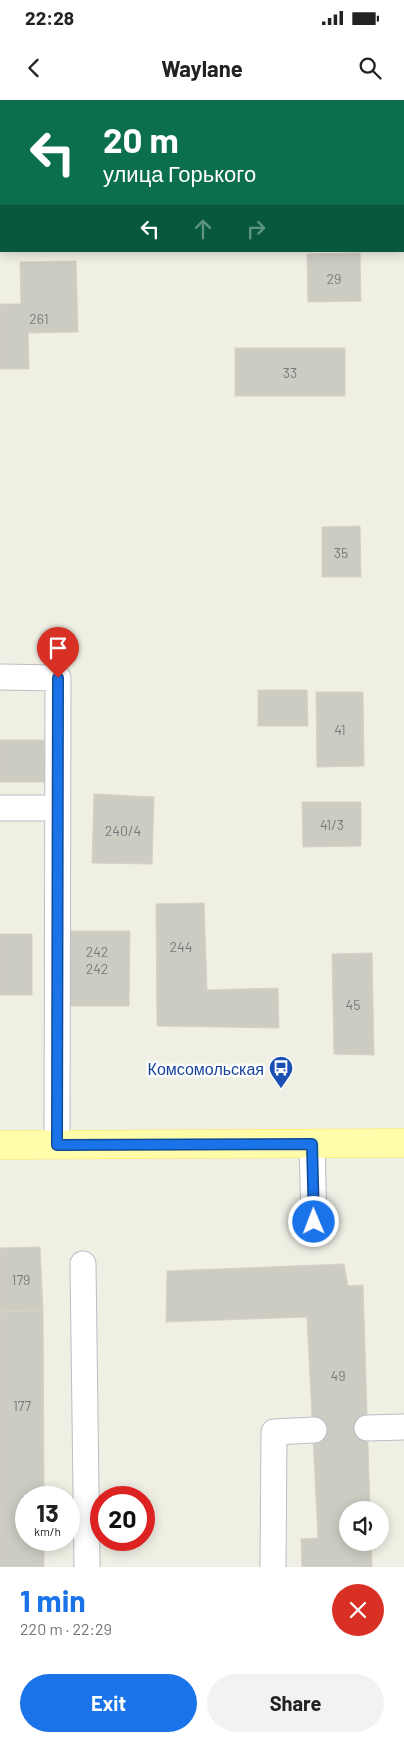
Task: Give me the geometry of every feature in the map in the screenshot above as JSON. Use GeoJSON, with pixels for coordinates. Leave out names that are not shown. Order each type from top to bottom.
{"type":"FeatureCollection","features":[{"type":"Feature","properties":{"kind":"main road"},"geometry":{"type":"LineString","coordinates":[[0,1145],[404,1143]]}},
{"type":"Feature","properties":{"kind":"lane"},"geometry":{"type":"LineString","coordinates":[[0,677],[58,678],[57,1145]]}},
{"type":"Feature","properties":{"kind":"lane"},"geometry":{"type":"LineString","coordinates":[[0,808],[57,808]]}},
{"type":"Feature","properties":{"kind":"lane"},"geometry":{"type":"LineString","coordinates":[[312,1144],[314,1222]]}},
{"type":"Feature","properties":{"kind":"lane"},"geometry":{"type":"LineString","coordinates":[[83,1264],[86,1567]]}},
{"type":"Feature","properties":{"kind":"lane"},"geometry":{"type":"LineString","coordinates":[[367,1428],[404,1427]]}},
{"type":"Feature","properties":{"kind":"lane"},"geometry":{"type":"LineString","coordinates":[[273,1567],[274,1432],[314,1430]]}},
{"type":"Feature","properties":{"kind":"building"},"geometry":{"type":"Polygon","coordinates":[[[360,253],[361,301],[308,302],[307,254],[360,253]]]}},
{"type":"Feature","properties":{"kind":"building"},"geometry":{"type":"Polygon","coordinates":[[[76,261],[78,332],[28,333],[29,369],[0,369],[0,304],[21,304],[20,262],[76,261]]]}},
{"type":"Feature","properties":{"kind":"building"},"geometry":{"type":"Polygon","coordinates":[[[235,348],[345,348],[345,396],[235,396],[235,348]]]}},
{"type":"Feature","properties":{"kind":"building"},"geometry":{"type":"Polygon","coordinates":[[[360,526],[361,577],[322,577],[322,527],[360,526]]]}},
{"type":"Feature","properties":{"kind":"building"},"geometry":{"type":"Polygon","coordinates":[[[258,690],[307,690],[308,726],[258,726],[258,690]]]}},
{"type":"Feature","properties":{"kind":"building"},"geometry":{"type":"Polygon","coordinates":[[[316,692],[363,692],[364,766],[317,767],[316,692]]]}},
{"type":"Feature","properties":{"kind":"building"},"geometry":{"type":"Polygon","coordinates":[[[0,740],[44,740],[45,782],[0,782],[0,740]]]}},
{"type":"Feature","properties":{"kind":"building"},"geometry":{"type":"Polygon","coordinates":[[[94,794],[154,797],[152,864],[92,863],[94,794]]]}},
{"type":"Feature","properties":{"kind":"building"},"geometry":{"type":"Polygon","coordinates":[[[302,802],[361,802],[361,846],[303,847],[302,802]]]}},
{"type":"Feature","properties":{"kind":"building"},"geometry":{"type":"Polygon","coordinates":[[[204,903],[207,990],[278,988],[279,1028],[157,1026],[156,904],[204,903]]]}},
{"type":"Feature","properties":{"kind":"building"},"geometry":{"type":"Polygon","coordinates":[[[65,931],[130,931],[129,1006],[65,1006],[65,931]]]}},
{"type":"Feature","properties":{"kind":"building"},"geometry":{"type":"Polygon","coordinates":[[[0,934],[32,934],[32,995],[0,995],[0,934]]]}},
{"type":"Feature","properties":{"kind":"building"},"geometry":{"type":"Polygon","coordinates":[[[372,953],[374,1055],[334,1054],[332,954],[372,953]]]}},
{"type":"Feature","properties":{"kind":"building"},"geometry":{"type":"Polygon","coordinates":[[[40,1247],[43,1310],[0,1312],[0,1248],[40,1247]]]}},
{"type":"Feature","properties":{"kind":"building"},"geometry":{"type":"Polygon","coordinates":[[[344,1264],[348,1286],[363,1285],[370,1501],[339,1501],[339,1551],[371,1551],[372,1567],[302,1567],[301,1539],[318,1538],[307,1317],[166,1322],[167,1271],[344,1264]]]}},
{"type":"Feature","properties":{"kind":"building"},"geometry":{"type":"Polygon","coordinates":[[[43,1310],[44,1486],[15,1486],[15,1551],[44,1551],[44,1567],[0,1567],[0,1312],[43,1310]]]}},
{"type":"Feature","properties":{"kind":"tunnel"},"geometry":{"type":"LineString","coordinates":[[314,1430],[367,1428]]}},
{"type":"Feature","properties":{"kind":"place","name":"Комсомольская"},"geometry":{"type":"Point","coordinates":[281,1089]}},
{"type":"Feature","properties":{"kind":"route"},"geometry":{"type":"LineString","coordinates":[[58,678],[57,1145],[312,1144],[314,1222]]}}]}
